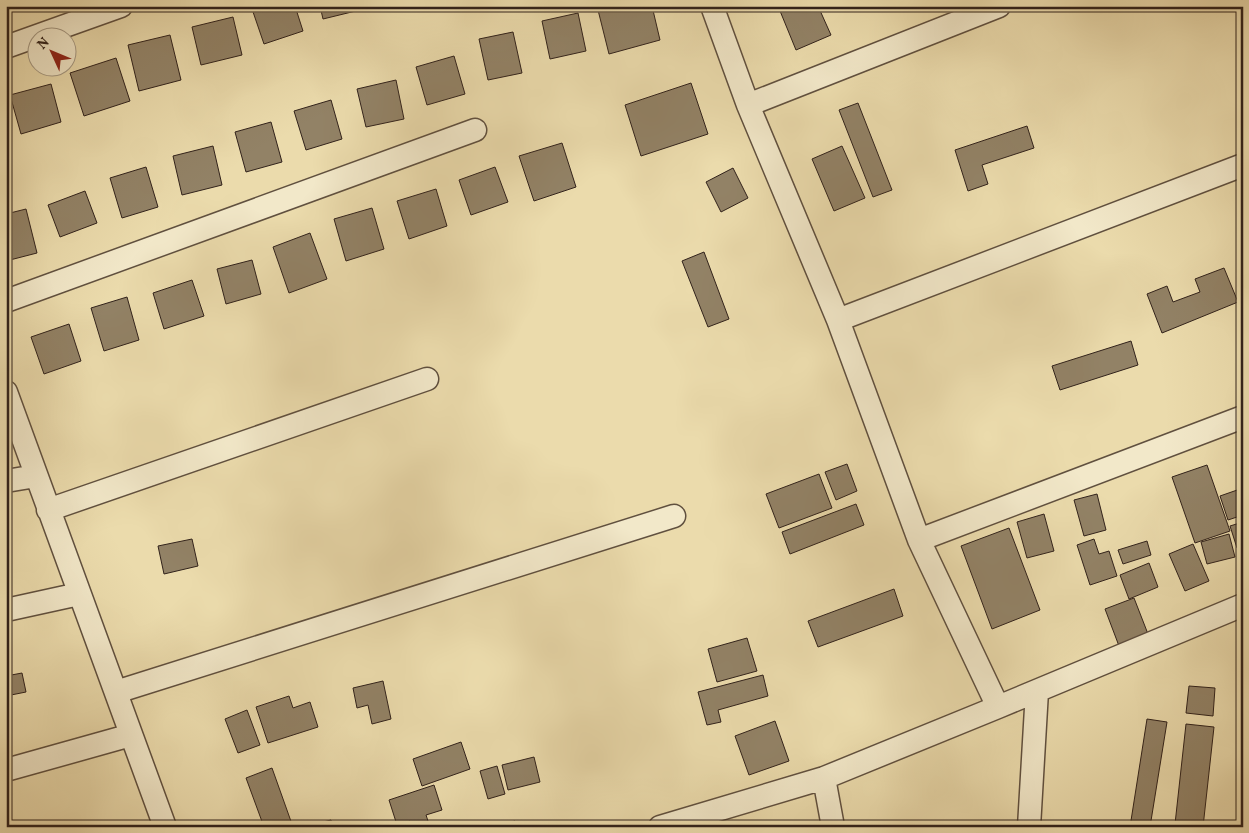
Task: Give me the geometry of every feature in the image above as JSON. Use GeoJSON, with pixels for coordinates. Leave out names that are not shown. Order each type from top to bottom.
{"type":"FeatureCollection","features":[{"type":"Feature","properties":{"kind":"street"},"geometry":{"type":"LineString","coordinates":[[6,47],[121,6]]}},
{"type":"Feature","properties":{"kind":"street"},"geometry":{"type":"LineString","coordinates":[[712,6],[748,105],[838,320],[918,540],[998,707]]}},
{"type":"Feature","properties":{"kind":"street"},"geometry":{"type":"LineString","coordinates":[[748,105],[999,6]]}},
{"type":"Feature","properties":{"kind":"street"},"geometry":{"type":"LineString","coordinates":[[6,301],[475,130]]}},
{"type":"Feature","properties":{"kind":"street"},"geometry":{"type":"LineString","coordinates":[[838,320],[1243,165]]}},
{"type":"Feature","properties":{"kind":"street"},"geometry":{"type":"LineString","coordinates":[[48,510],[427,379]]}},
{"type":"Feature","properties":{"kind":"street"},"geometry":{"type":"LineString","coordinates":[[6,392],[165,827]]}},
{"type":"Feature","properties":{"kind":"street"},"geometry":{"type":"LineString","coordinates":[[918,540],[1243,417]]}},
{"type":"Feature","properties":{"kind":"street"},"geometry":{"type":"LineString","coordinates":[[6,482],[36,476]]}},
{"type":"Feature","properties":{"kind":"street"},"geometry":{"type":"LineString","coordinates":[[116,692],[674,516]]}},
{"type":"Feature","properties":{"kind":"street"},"geometry":{"type":"LineString","coordinates":[[6,610],[79,594]]}},
{"type":"Feature","properties":{"kind":"street"},"geometry":{"type":"LineString","coordinates":[[660,827],[824,778],[1037,692],[1243,605]]}},
{"type":"Feature","properties":{"kind":"street"},"geometry":{"type":"LineString","coordinates":[[1029,827],[1037,692]]}},
{"type":"Feature","properties":{"kind":"street"},"geometry":{"type":"LineString","coordinates":[[6,770],[132,735]]}},
{"type":"Feature","properties":{"kind":"street"},"geometry":{"type":"LineString","coordinates":[[824,778],[833,827]]}},
{"type":"Feature","properties":{"kind":"building"},"geometry":{"type":"Polygon","coordinates":[[[251,6],[295,6],[303,31],[264,44],[251,6]]]}},
{"type":"Feature","properties":{"kind":"building"},"geometry":{"type":"Polygon","coordinates":[[[320,6],[363,6],[364,9],[323,19],[320,6]]]}},
{"type":"Feature","properties":{"kind":"building"},"geometry":{"type":"Polygon","coordinates":[[[597,6],[652,6],[660,40],[609,54],[597,6]]]}},
{"type":"Feature","properties":{"kind":"building"},"geometry":{"type":"Polygon","coordinates":[[[778,6],[818,6],[831,35],[796,50],[778,6]]]}},
{"type":"Feature","properties":{"kind":"building"},"geometry":{"type":"Polygon","coordinates":[[[578,13],[586,51],[550,59],[542,21],[578,13]]]}},
{"type":"Feature","properties":{"kind":"building"},"geometry":{"type":"Polygon","coordinates":[[[233,17],[242,55],[201,65],[192,27],[233,17]]]}},
{"type":"Feature","properties":{"kind":"building"},"geometry":{"type":"Polygon","coordinates":[[[513,32],[522,73],[488,80],[479,39],[513,32]]]}},
{"type":"Feature","properties":{"kind":"building"},"geometry":{"type":"Polygon","coordinates":[[[170,35],[181,80],[139,91],[128,45],[170,35]]]}},
{"type":"Feature","properties":{"kind":"building"},"geometry":{"type":"Polygon","coordinates":[[[454,56],[465,94],[427,105],[416,67],[454,56]]]}},
{"type":"Feature","properties":{"kind":"building"},"geometry":{"type":"Polygon","coordinates":[[[116,58],[130,101],[84,116],[72,78],[78,78],[78,70],[116,58]]]}},
{"type":"Feature","properties":{"kind":"building"},"geometry":{"type":"Polygon","coordinates":[[[396,80],[404,119],[366,127],[357,89],[396,80]]]}},
{"type":"Feature","properties":{"kind":"building"},"geometry":{"type":"Polygon","coordinates":[[[691,83],[708,134],[641,156],[625,105],[691,83]]]}},
{"type":"Feature","properties":{"kind":"building"},"geometry":{"type":"Polygon","coordinates":[[[51,84],[61,122],[21,134],[10,95],[51,84]]]}},
{"type":"Feature","properties":{"kind":"building"},"geometry":{"type":"Polygon","coordinates":[[[331,100],[342,139],[306,150],[294,111],[331,100]]]}},
{"type":"Feature","properties":{"kind":"building"},"geometry":{"type":"Polygon","coordinates":[[[858,103],[892,190],[873,197],[839,110],[858,103]]]}},
{"type":"Feature","properties":{"kind":"building"},"geometry":{"type":"Polygon","coordinates":[[[271,122],[282,162],[246,172],[235,132],[271,122]]]}},
{"type":"Feature","properties":{"kind":"building"},"geometry":{"type":"Polygon","coordinates":[[[1027,126],[1034,148],[982,165],[988,184],[968,191],[955,150],[1027,126]]]}},
{"type":"Feature","properties":{"kind":"building"},"geometry":{"type":"Polygon","coordinates":[[[562,143],[576,187],[534,201],[519,156],[562,143]]]}},
{"type":"Feature","properties":{"kind":"building"},"geometry":{"type":"Polygon","coordinates":[[[213,146],[222,185],[182,195],[173,156],[213,146]]]}},
{"type":"Feature","properties":{"kind":"building"},"geometry":{"type":"Polygon","coordinates":[[[842,146],[865,198],[834,211],[812,159],[842,146]]]}},
{"type":"Feature","properties":{"kind":"building"},"geometry":{"type":"Polygon","coordinates":[[[146,167],[158,207],[122,218],[110,178],[146,167]]]}},
{"type":"Feature","properties":{"kind":"building"},"geometry":{"type":"Polygon","coordinates":[[[495,167],[508,202],[471,215],[459,180],[495,167]]]}},
{"type":"Feature","properties":{"kind":"building"},"geometry":{"type":"Polygon","coordinates":[[[733,168],[748,198],[721,212],[706,182],[733,168]]]}},
{"type":"Feature","properties":{"kind":"building"},"geometry":{"type":"Polygon","coordinates":[[[436,189],[447,226],[409,239],[397,201],[436,189]]]}},
{"type":"Feature","properties":{"kind":"building"},"geometry":{"type":"Polygon","coordinates":[[[85,191],[97,223],[60,237],[48,205],[85,191]]]}},
{"type":"Feature","properties":{"kind":"building"},"geometry":{"type":"Polygon","coordinates":[[[372,208],[384,249],[346,261],[334,219],[372,208]]]}},
{"type":"Feature","properties":{"kind":"building"},"geometry":{"type":"Polygon","coordinates":[[[26,209],[37,253],[6,261],[6,214],[26,209]]]}},
{"type":"Feature","properties":{"kind":"building"},"geometry":{"type":"Polygon","coordinates":[[[310,233],[327,279],[289,293],[273,247],[310,233]]]}},
{"type":"Feature","properties":{"kind":"building"},"geometry":{"type":"Polygon","coordinates":[[[704,252],[729,319],[708,327],[682,261],[704,252]]]}},
{"type":"Feature","properties":{"kind":"building"},"geometry":{"type":"Polygon","coordinates":[[[252,260],[261,294],[226,304],[217,269],[252,260]]]}},
{"type":"Feature","properties":{"kind":"building"},"geometry":{"type":"Polygon","coordinates":[[[1224,268],[1238,302],[1162,333],[1147,294],[1167,286],[1173,302],[1200,292],[1195,279],[1224,268]]]}},
{"type":"Feature","properties":{"kind":"building"},"geometry":{"type":"Polygon","coordinates":[[[192,280],[204,316],[164,329],[153,293],[192,280]]]}},
{"type":"Feature","properties":{"kind":"building"},"geometry":{"type":"Polygon","coordinates":[[[127,297],[139,340],[104,351],[91,308],[127,297]]]}},
{"type":"Feature","properties":{"kind":"building"},"geometry":{"type":"Polygon","coordinates":[[[69,324],[81,361],[44,374],[31,337],[69,324]]]}},
{"type":"Feature","properties":{"kind":"building"},"geometry":{"type":"Polygon","coordinates":[[[1131,341],[1138,365],[1060,390],[1052,366],[1131,341]]]}},
{"type":"Feature","properties":{"kind":"building"},"geometry":{"type":"Polygon","coordinates":[[[847,464],[857,491],[836,500],[825,472],[847,464]]]}},
{"type":"Feature","properties":{"kind":"building"},"geometry":{"type":"Polygon","coordinates":[[[1207,465],[1230,531],[1195,543],[1172,477],[1207,465]]]}},
{"type":"Feature","properties":{"kind":"building"},"geometry":{"type":"Polygon","coordinates":[[[819,474],[832,508],[779,528],[766,494],[819,474]]]}},
{"type":"Feature","properties":{"kind":"building"},"geometry":{"type":"Polygon","coordinates":[[[1243,488],[1243,515],[1228,520],[1220,496],[1243,488]]]}},
{"type":"Feature","properties":{"kind":"building"},"geometry":{"type":"Polygon","coordinates":[[[1097,494],[1106,530],[1084,536],[1074,500],[1097,494]]]}},
{"type":"Feature","properties":{"kind":"building"},"geometry":{"type":"Polygon","coordinates":[[[856,504],[864,525],[790,554],[782,532],[856,504]]]}},
{"type":"Feature","properties":{"kind":"building"},"geometry":{"type":"Polygon","coordinates":[[[1044,514],[1054,551],[1027,558],[1017,522],[1044,514]]]}},
{"type":"Feature","properties":{"kind":"building"},"geometry":{"type":"Polygon","coordinates":[[[1243,522],[1243,546],[1237,548],[1230,526],[1243,522]]]}},
{"type":"Feature","properties":{"kind":"building"},"geometry":{"type":"Polygon","coordinates":[[[1009,528],[1040,610],[992,629],[961,546],[1009,528]]]}},
{"type":"Feature","properties":{"kind":"building"},"geometry":{"type":"Polygon","coordinates":[[[1229,534],[1235,557],[1207,564],[1201,542],[1229,534]]]}},
{"type":"Feature","properties":{"kind":"building"},"geometry":{"type":"Polygon","coordinates":[[[192,539],[198,566],[164,574],[158,546],[192,539]]]}},
{"type":"Feature","properties":{"kind":"building"},"geometry":{"type":"Polygon","coordinates":[[[1094,539],[1099,554],[1109,551],[1117,576],[1090,585],[1077,545],[1094,539]]]}},
{"type":"Feature","properties":{"kind":"building"},"geometry":{"type":"Polygon","coordinates":[[[1147,541],[1151,555],[1123,564],[1118,550],[1147,541]]]}},
{"type":"Feature","properties":{"kind":"building"},"geometry":{"type":"Polygon","coordinates":[[[1193,544],[1209,581],[1185,591],[1169,554],[1193,544]]]}},
{"type":"Feature","properties":{"kind":"building"},"geometry":{"type":"Polygon","coordinates":[[[1149,563],[1158,587],[1129,599],[1120,575],[1149,563]]]}},
{"type":"Feature","properties":{"kind":"building"},"geometry":{"type":"Polygon","coordinates":[[[894,589],[903,616],[818,647],[808,621],[894,589]]]}},
{"type":"Feature","properties":{"kind":"building"},"geometry":{"type":"Polygon","coordinates":[[[1134,598],[1148,634],[1119,646],[1105,609],[1134,598]]]}},
{"type":"Feature","properties":{"kind":"building"},"geometry":{"type":"Polygon","coordinates":[[[747,638],[757,671],[717,682],[708,649],[747,638]]]}},
{"type":"Feature","properties":{"kind":"building"},"geometry":{"type":"Polygon","coordinates":[[[22,673],[26,692],[6,696],[6,676],[22,673]]]}},
{"type":"Feature","properties":{"kind":"building"},"geometry":{"type":"Polygon","coordinates":[[[763,675],[768,696],[718,710],[721,722],[707,725],[698,692],[763,675]]]}},
{"type":"Feature","properties":{"kind":"building"},"geometry":{"type":"Polygon","coordinates":[[[383,681],[391,719],[372,724],[368,705],[357,708],[353,688],[383,681]]]}},
{"type":"Feature","properties":{"kind":"building"},"geometry":{"type":"Polygon","coordinates":[[[1189,686],[1215,688],[1213,716],[1186,713],[1189,686]]]}},
{"type":"Feature","properties":{"kind":"building"},"geometry":{"type":"Polygon","coordinates":[[[289,696],[293,708],[310,702],[318,727],[268,743],[256,707],[289,696]]]}},
{"type":"Feature","properties":{"kind":"building"},"geometry":{"type":"Polygon","coordinates":[[[247,710],[260,745],[238,753],[225,719],[247,710]]]}},
{"type":"Feature","properties":{"kind":"building"},"geometry":{"type":"Polygon","coordinates":[[[1147,719],[1167,722],[1150,827],[1130,827],[1147,719]]]}},
{"type":"Feature","properties":{"kind":"building"},"geometry":{"type":"Polygon","coordinates":[[[775,721],[789,761],[749,775],[735,736],[775,721]]]}},
{"type":"Feature","properties":{"kind":"building"},"geometry":{"type":"Polygon","coordinates":[[[1186,724],[1214,727],[1203,827],[1175,824],[1186,724]]]}},
{"type":"Feature","properties":{"kind":"building"},"geometry":{"type":"Polygon","coordinates":[[[461,742],[470,769],[422,786],[413,759],[461,742]]]}},
{"type":"Feature","properties":{"kind":"building"},"geometry":{"type":"Polygon","coordinates":[[[534,757],[540,782],[508,790],[502,765],[534,757]]]}},
{"type":"Feature","properties":{"kind":"building"},"geometry":{"type":"Polygon","coordinates":[[[497,766],[505,794],[488,799],[480,771],[497,766]]]}},
{"type":"Feature","properties":{"kind":"building"},"geometry":{"type":"Polygon","coordinates":[[[272,768],[293,827],[264,827],[246,778],[272,768]]]}},
{"type":"Feature","properties":{"kind":"building"},"geometry":{"type":"Polygon","coordinates":[[[434,785],[442,810],[426,815],[428,821],[411,826],[410,821],[397,825],[389,800],[434,785]]]}},
{"type":"Feature","properties":{"kind":"building"},"geometry":{"type":"Polygon","coordinates":[[[331,820],[333,827],[311,827],[311,825],[331,820]]]}},
{"type":"Feature","properties":{"kind":"building"},"geometry":{"type":"Polygon","coordinates":[[[515,821],[516,827],[501,827],[500,825],[515,821]]]}}]}
